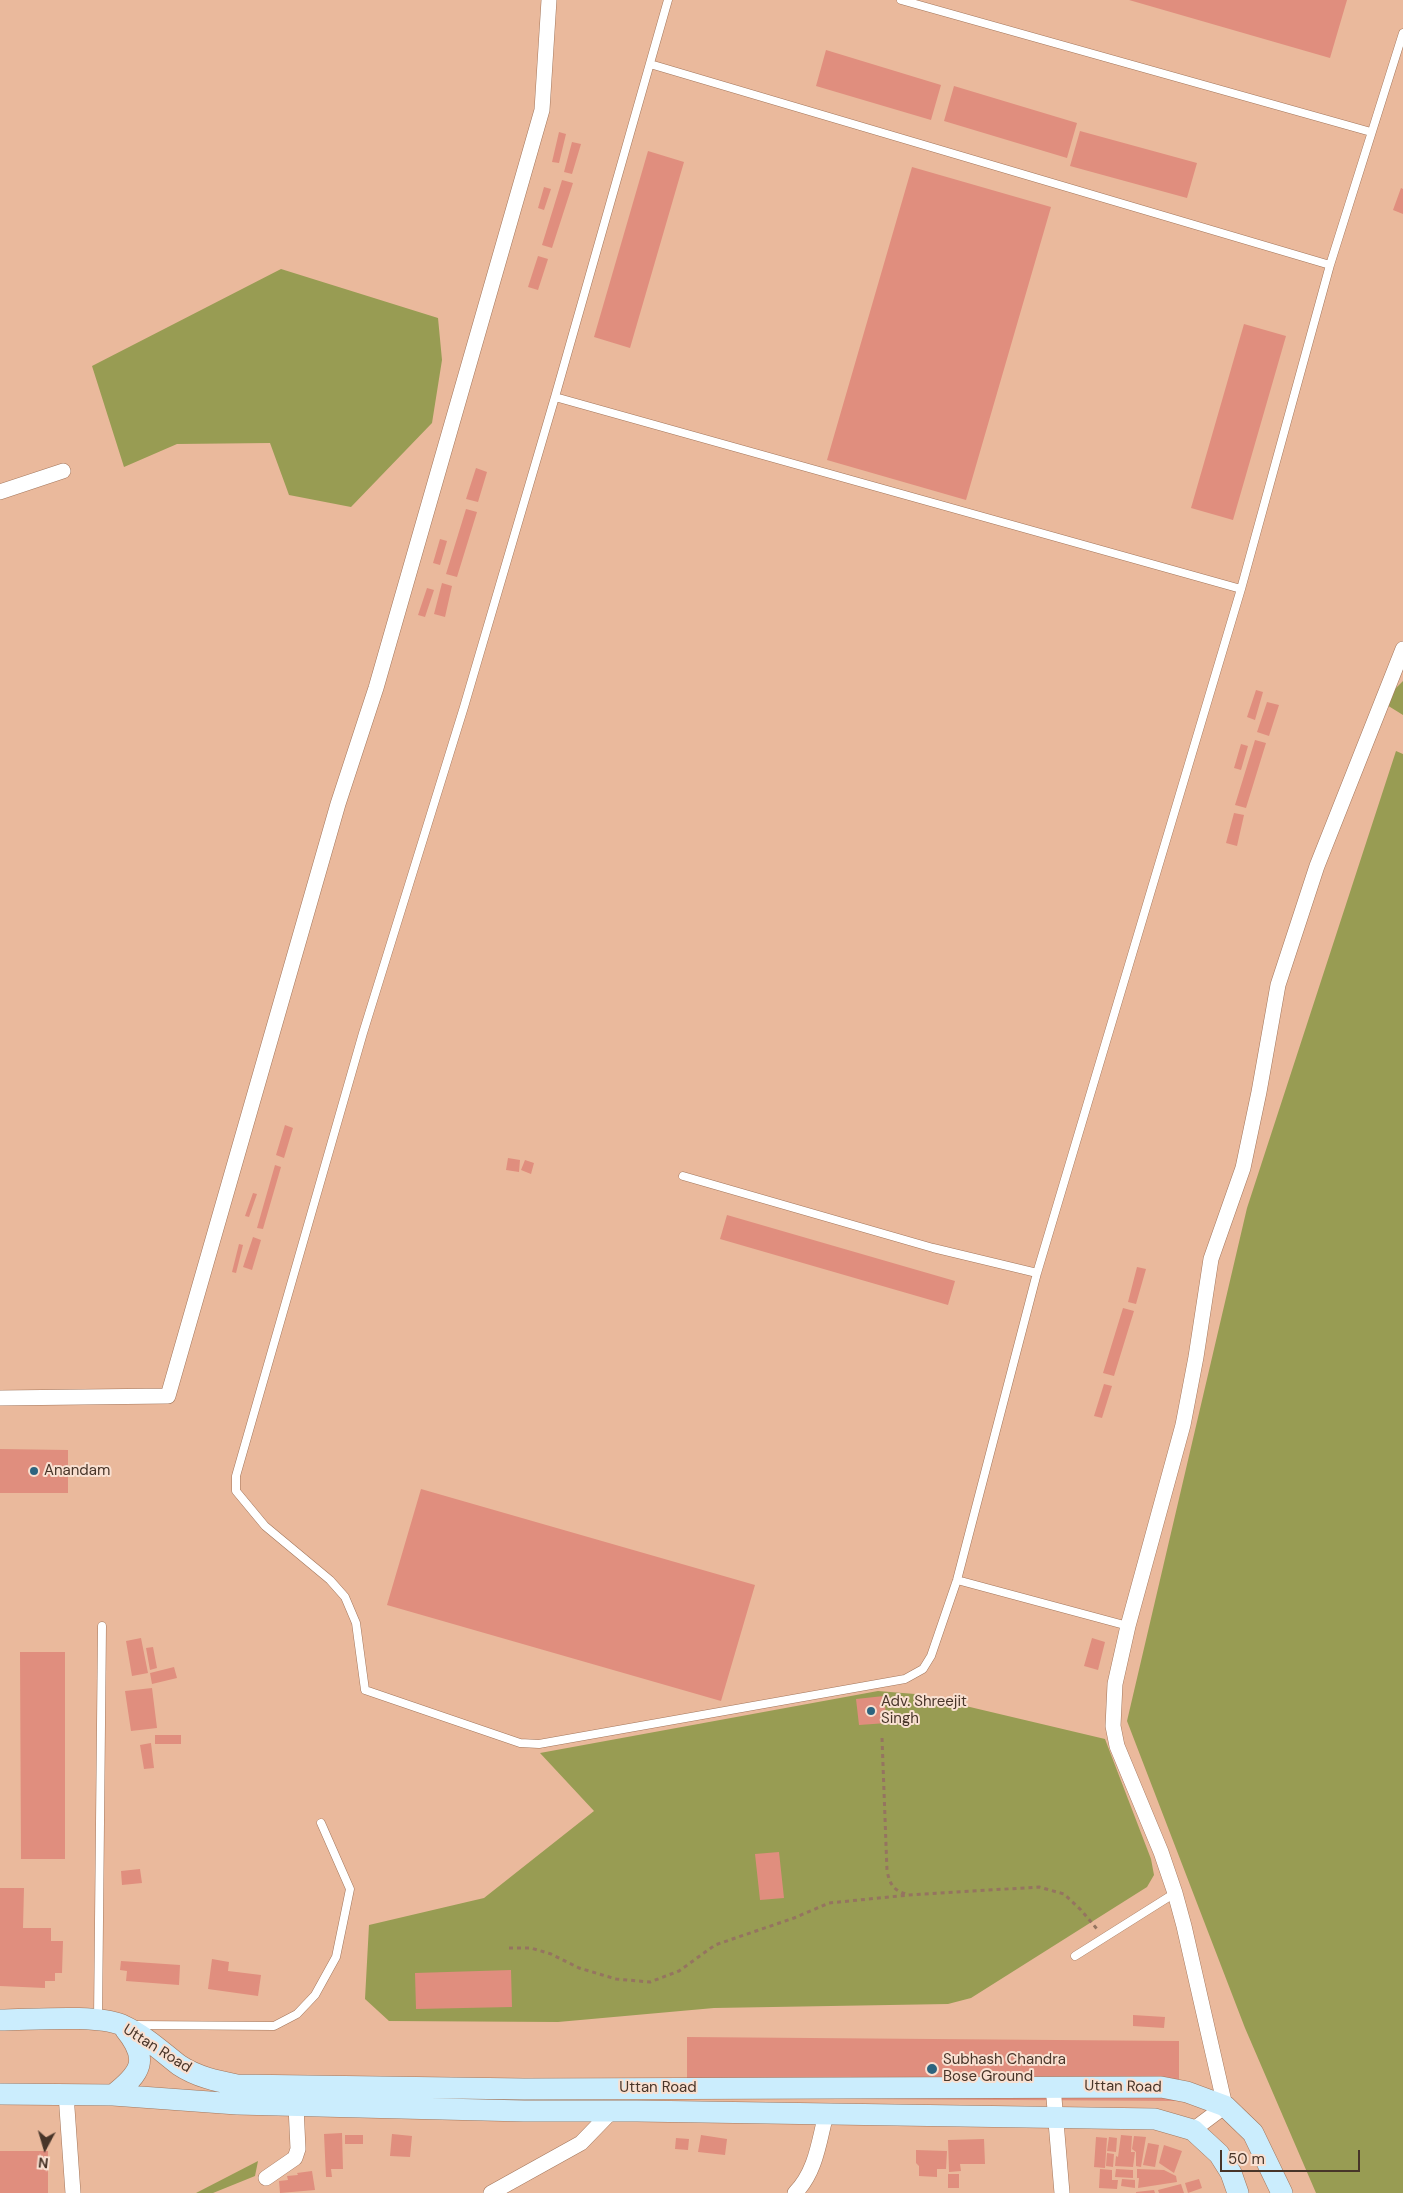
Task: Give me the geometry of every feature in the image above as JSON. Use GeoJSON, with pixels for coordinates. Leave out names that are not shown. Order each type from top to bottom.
{"type":"FeatureCollection","features":[{"type":"Feature","properties":{"kind":"main road","name":"Uttan Road"},"geometry":{"type":"LineString","coordinates":[[0,2020],[98,2020],[122,2025],[147,2039],[180,2066],[206,2078],[237,2085],[524,2088],[1161,2087],[1187,2092],[1225,2106],[1253,2133],[1282,2193]]}},
{"type":"Feature","properties":{"kind":"main road"},"geometry":{"type":"LineString","coordinates":[[113,2095],[131,2081],[140,2068],[140,2053],[134,2040],[122,2025]]}},
{"type":"Feature","properties":{"kind":"main road","name":"Uttan Road"},"geometry":{"type":"LineString","coordinates":[[0,2094],[113,2095],[237,2104],[296,2106],[1155,2119],[1193,2130],[1219,2154],[1230,2173],[1238,2193]]}},
{"type":"Feature","properties":{"kind":"street"},"geometry":{"type":"LineString","coordinates":[[0,1398],[168,1396],[338,804],[379,678],[542,110],[549,0]]}},
{"type":"Feature","properties":{"kind":"street"},"geometry":{"type":"LineString","coordinates":[[0,492],[63,471]]}},
{"type":"Feature","properties":{"kind":"street"},"geometry":{"type":"LineString","coordinates":[[1193,2130],[1225,2106],[1175,1893],[1161,1852],[1117,1746],[1113,1726],[1115,1684],[1128,1626],[1183,1425],[1196,1357],[1211,1259],[1243,1168],[1260,1092],[1278,985],[1317,866],[1403,649]]}},
{"type":"Feature","properties":{"kind":"street"},"geometry":{"type":"LineString","coordinates":[[1053,2086],[1062,2193]]}},
{"type":"Feature","properties":{"kind":"street"},"geometry":{"type":"LineString","coordinates":[[66,2094],[73,2193]]}},
{"type":"Feature","properties":{"kind":"street"},"geometry":{"type":"LineString","coordinates":[[266,2178],[294,2158],[298,2149],[296,2106]]}},
{"type":"Feature","properties":{"kind":"street"},"geometry":{"type":"LineString","coordinates":[[491,2193],[581,2143],[612,2111]]}},
{"type":"Feature","properties":{"kind":"street"},"geometry":{"type":"LineString","coordinates":[[795,2193],[804,2183],[810,2172],[826,2114]]}},
{"type":"Feature","properties":{"kind":"lane"},"geometry":{"type":"LineString","coordinates":[[668,0],[555,397],[464,707],[363,1033],[236,1476],[236,1491],[265,1526],[330,1580],[345,1597],[356,1622],[365,1690],[520,1743],[539,1744],[905,1679],[923,1669],[931,1656],[957,1580],[1037,1273],[1241,589],[1330,265],[1403,33]]}},
{"type":"Feature","properties":{"kind":"lane"},"geometry":{"type":"LineString","coordinates":[[901,0],[1371,132]]}},
{"type":"Feature","properties":{"kind":"lane"},"geometry":{"type":"LineString","coordinates":[[650,64],[1330,265]]}},
{"type":"Feature","properties":{"kind":"lane"},"geometry":{"type":"LineString","coordinates":[[555,397],[1241,589]]}},
{"type":"Feature","properties":{"kind":"lane"},"geometry":{"type":"LineString","coordinates":[[683,1176],[933,1248],[1037,1273]]}},
{"type":"Feature","properties":{"kind":"lane"},"geometry":{"type":"LineString","coordinates":[[957,1580],[1128,1626]]}},
{"type":"Feature","properties":{"kind":"lane"},"geometry":{"type":"LineString","coordinates":[[98,2020],[102,1626]]}},
{"type":"Feature","properties":{"kind":"lane"},"geometry":{"type":"LineString","coordinates":[[122,2025],[274,2026],[297,2014],[315,1995],[336,1958],[350,1889],[321,1823]]}},
{"type":"Feature","properties":{"kind":"lane"},"geometry":{"type":"LineString","coordinates":[[1075,1956],[1175,1893]]}},
{"type":"Feature","properties":{"kind":"path"},"geometry":{"type":"LineString","coordinates":[[882,1738],[887,1872],[890,1884],[897,1891],[909,1895]]}},
{"type":"Feature","properties":{"kind":"path"},"geometry":{"type":"LineString","coordinates":[[508,1948],[531,1948],[551,1954],[579,1968],[616,1979],[650,1982],[679,1970],[715,1945],[794,1918],[829,1903],[909,1895],[1039,1887],[1064,1894],[1081,1910],[1104,1938]]}},
{"type":"Feature","properties":{"kind":"green space"},"geometry":{"type":"Polygon","coordinates":[[[281,269],[438,318],[442,360],[432,423],[351,507],[289,495],[270,443],[177,444],[124,467],[92,366],[281,269]]]}},
{"type":"Feature","properties":{"kind":"green space"},"geometry":{"type":"Polygon","coordinates":[[[1403,681],[1403,715],[1382,702],[1403,681]]]}},
{"type":"Feature","properties":{"kind":"green space"},"geometry":{"type":"Polygon","coordinates":[[[1396,751],[1403,754],[1403,2193],[1316,2193],[1245,2028],[1127,1721],[1247,1208],[1396,751]]]}},
{"type":"Feature","properties":{"kind":"green space"},"geometry":{"type":"Polygon","coordinates":[[[878,1691],[915,1694],[1105,1739],[1151,1859],[1154,1875],[1147,1887],[971,1998],[948,2004],[714,2008],[558,2022],[389,2021],[365,1999],[369,1925],[484,1898],[594,1811],[540,1753],[878,1691]]]}},
{"type":"Feature","properties":{"kind":"green space"},"geometry":{"type":"Polygon","coordinates":[[[258,2161],[255,2176],[213,2193],[196,2193],[258,2161]]]}},
{"type":"Feature","properties":{"kind":"building"},"geometry":{"type":"Polygon","coordinates":[[[1129,0],[1347,0],[1330,58],[1129,0]]]}},
{"type":"Feature","properties":{"kind":"building"},"geometry":{"type":"Polygon","coordinates":[[[826,50],[941,85],[931,120],[816,86],[826,50]]]}},
{"type":"Feature","properties":{"kind":"building"},"geometry":{"type":"Polygon","coordinates":[[[954,86],[1077,123],[1067,158],[944,121],[954,86]]]}},
{"type":"Feature","properties":{"kind":"building"},"geometry":{"type":"Polygon","coordinates":[[[1080,131],[1197,163],[1187,198],[1070,166],[1080,131]]]}},
{"type":"Feature","properties":{"kind":"building"},"geometry":{"type":"Polygon","coordinates":[[[559,132],[566,134],[559,163],[552,162],[559,132]]]}},
{"type":"Feature","properties":{"kind":"building"},"geometry":{"type":"Polygon","coordinates":[[[572,142],[581,144],[572,174],[564,172],[572,142]]]}},
{"type":"Feature","properties":{"kind":"building"},"geometry":{"type":"Polygon","coordinates":[[[648,151],[684,162],[630,348],[594,337],[648,151]]]}},
{"type":"Feature","properties":{"kind":"building"},"geometry":{"type":"Polygon","coordinates":[[[912,167],[1051,207],[966,500],[827,460],[912,167]]]}},
{"type":"Feature","properties":{"kind":"building"},"geometry":{"type":"Polygon","coordinates":[[[562,180],[573,183],[552,248],[542,245],[562,180]]]}},
{"type":"Feature","properties":{"kind":"building"},"geometry":{"type":"Polygon","coordinates":[[[544,187],[551,189],[544,210],[538,208],[544,187]]]}},
{"type":"Feature","properties":{"kind":"building"},"geometry":{"type":"Polygon","coordinates":[[[1401,188],[1403,189],[1403,214],[1393,210],[1401,188]]]}},
{"type":"Feature","properties":{"kind":"building"},"geometry":{"type":"Polygon","coordinates":[[[538,256],[548,259],[538,290],[528,287],[538,256]]]}},
{"type":"Feature","properties":{"kind":"building"},"geometry":{"type":"Polygon","coordinates":[[[1244,324],[1286,336],[1233,520],[1191,508],[1244,324]]]}},
{"type":"Feature","properties":{"kind":"building"},"geometry":{"type":"Polygon","coordinates":[[[476,468],[487,472],[478,502],[466,499],[476,468]]]}},
{"type":"Feature","properties":{"kind":"building"},"geometry":{"type":"Polygon","coordinates":[[[466,509],[477,512],[457,577],[446,574],[466,509]]]}},
{"type":"Feature","properties":{"kind":"building"},"geometry":{"type":"Polygon","coordinates":[[[440,539],[447,541],[440,565],[433,563],[440,539]]]}},
{"type":"Feature","properties":{"kind":"building"},"geometry":{"type":"Polygon","coordinates":[[[442,583],[452,586],[445,617],[434,614],[442,583]]]}},
{"type":"Feature","properties":{"kind":"building"},"geometry":{"type":"Polygon","coordinates":[[[427,588],[434,590],[425,617],[418,615],[427,588]]]}},
{"type":"Feature","properties":{"kind":"building"},"geometry":{"type":"Polygon","coordinates":[[[1256,690],[1263,692],[1255,720],[1247,717],[1256,690]]]}},
{"type":"Feature","properties":{"kind":"building"},"geometry":{"type":"Polygon","coordinates":[[[1267,702],[1279,705],[1269,736],[1257,732],[1267,702]]]}},
{"type":"Feature","properties":{"kind":"building"},"geometry":{"type":"Polygon","coordinates":[[[1255,740],[1266,743],[1246,808],[1235,805],[1255,740]]]}},
{"type":"Feature","properties":{"kind":"building"},"geometry":{"type":"Polygon","coordinates":[[[1241,744],[1248,746],[1241,770],[1234,768],[1241,744]]]}},
{"type":"Feature","properties":{"kind":"building"},"geometry":{"type":"Polygon","coordinates":[[[1234,813],[1244,815],[1237,846],[1226,843],[1234,813]]]}},
{"type":"Feature","properties":{"kind":"building"},"geometry":{"type":"Polygon","coordinates":[[[285,1125],[293,1128],[284,1158],[276,1155],[285,1125]]]}},
{"type":"Feature","properties":{"kind":"building"},"geometry":{"type":"Polygon","coordinates":[[[508,1158],[520,1160],[519,1172],[506,1170],[508,1158]]]}},
{"type":"Feature","properties":{"kind":"building"},"geometry":{"type":"Polygon","coordinates":[[[525,1160],[534,1163],[531,1174],[521,1170],[525,1160]]]}},
{"type":"Feature","properties":{"kind":"building"},"geometry":{"type":"Polygon","coordinates":[[[275,1165],[281,1167],[263,1229],[257,1228],[275,1165]]]}},
{"type":"Feature","properties":{"kind":"building"},"geometry":{"type":"Polygon","coordinates":[[[253,1193],[257,1194],[249,1217],[245,1216],[253,1193]]]}},
{"type":"Feature","properties":{"kind":"building"},"geometry":{"type":"Polygon","coordinates":[[[727,1215],[955,1281],[948,1305],[720,1239],[727,1215]]]}},
{"type":"Feature","properties":{"kind":"building"},"geometry":{"type":"Polygon","coordinates":[[[253,1237],[261,1240],[252,1270],[243,1267],[253,1237]]]}},
{"type":"Feature","properties":{"kind":"building"},"geometry":{"type":"Polygon","coordinates":[[[239,1244],[243,1245],[236,1273],[232,1272],[239,1244]]]}},
{"type":"Feature","properties":{"kind":"building"},"geometry":{"type":"Polygon","coordinates":[[[1137,1267],[1146,1269],[1136,1304],[1128,1302],[1137,1267]]]}},
{"type":"Feature","properties":{"kind":"building"},"geometry":{"type":"Polygon","coordinates":[[[1123,1308],[1134,1311],[1114,1376],[1103,1373],[1123,1308]]]}},
{"type":"Feature","properties":{"kind":"building"},"geometry":{"type":"Polygon","coordinates":[[[1104,1384],[1112,1386],[1102,1418],[1094,1416],[1104,1384]]]}},
{"type":"Feature","properties":{"kind":"building","name":"Anandam"},"geometry":{"type":"Polygon","coordinates":[[[0,1449],[68,1450],[68,1493],[0,1493],[0,1449]]]}},
{"type":"Feature","properties":{"kind":"building"},"geometry":{"type":"Polygon","coordinates":[[[421,1489],[755,1585],[721,1701],[387,1605],[421,1489]]]}},
{"type":"Feature","properties":{"kind":"building"},"geometry":{"type":"Polygon","coordinates":[[[141,1638],[148,1673],[132,1676],[126,1641],[141,1638]]]}},
{"type":"Feature","properties":{"kind":"building"},"geometry":{"type":"Polygon","coordinates":[[[1092,1638],[1105,1642],[1098,1670],[1084,1666],[1092,1638]]]}},
{"type":"Feature","properties":{"kind":"building"},"geometry":{"type":"Polygon","coordinates":[[[153,1647],[157,1668],[150,1670],[146,1648],[153,1647]]]}},
{"type":"Feature","properties":{"kind":"building"},"geometry":{"type":"Polygon","coordinates":[[[20,1652],[65,1652],[65,1859],[21,1859],[20,1652]]]}},
{"type":"Feature","properties":{"kind":"building"},"geometry":{"type":"Polygon","coordinates":[[[174,1667],[177,1678],[152,1684],[150,1673],[174,1667]]]}},
{"type":"Feature","properties":{"kind":"building"},"geometry":{"type":"Polygon","coordinates":[[[152,1688],[157,1728],[131,1731],[125,1691],[152,1688]]]}},
{"type":"Feature","properties":{"kind":"building","name":"Adv. Shreejit Singh"},"geometry":{"type":"Polygon","coordinates":[[[884,1696],[887,1723],[859,1725],[856,1699],[884,1696]]]}},
{"type":"Feature","properties":{"kind":"building"},"geometry":{"type":"Polygon","coordinates":[[[155,1735],[181,1735],[181,1744],[155,1744],[155,1735]]]}},
{"type":"Feature","properties":{"kind":"building"},"geometry":{"type":"Polygon","coordinates":[[[151,1743],[154,1768],[144,1769],[140,1745],[151,1743]]]}},
{"type":"Feature","properties":{"kind":"building"},"geometry":{"type":"Polygon","coordinates":[[[779,1852],[784,1898],[760,1900],[755,1854],[779,1852]]]}},
{"type":"Feature","properties":{"kind":"building"},"geometry":{"type":"Polygon","coordinates":[[[140,1869],[142,1883],[122,1885],[121,1871],[140,1869]]]}},
{"type":"Feature","properties":{"kind":"building"},"geometry":{"type":"Polygon","coordinates":[[[0,1888],[24,1888],[23,1928],[51,1928],[51,1941],[63,1941],[62,1973],[55,1973],[55,1981],[45,1981],[45,1988],[0,1986],[0,1888]]]}},
{"type":"Feature","properties":{"kind":"building"},"geometry":{"type":"Polygon","coordinates":[[[212,1959],[229,1962],[228,1971],[261,1975],[258,1996],[208,1989],[212,1959]]]}},
{"type":"Feature","properties":{"kind":"building"},"geometry":{"type":"Polygon","coordinates":[[[121,1961],[180,1965],[179,1985],[126,1981],[127,1971],[120,1970],[121,1961]]]}},
{"type":"Feature","properties":{"kind":"building"},"geometry":{"type":"Polygon","coordinates":[[[511,1970],[512,2007],[416,2009],[415,1973],[511,1970]]]}},
{"type":"Feature","properties":{"kind":"building"},"geometry":{"type":"Polygon","coordinates":[[[1133,2015],[1165,2017],[1164,2028],[1133,2026],[1133,2015]]]}},
{"type":"Feature","properties":{"kind":"building"},"geometry":{"type":"Polygon","coordinates":[[[687,2037],[1179,2041],[1179,2101],[687,2098],[687,2037]]]}},
{"type":"Feature","properties":{"kind":"building"},"geometry":{"type":"Polygon","coordinates":[[[342,2133],[343,2169],[331,2169],[332,2177],[326,2177],[324,2134],[342,2133]]]}},
{"type":"Feature","properties":{"kind":"building"},"geometry":{"type":"Polygon","coordinates":[[[392,2134],[412,2136],[410,2157],[390,2156],[392,2134]]]}},
{"type":"Feature","properties":{"kind":"building"},"geometry":{"type":"Polygon","coordinates":[[[345,2135],[363,2135],[363,2144],[345,2144],[345,2135]]]}},
{"type":"Feature","properties":{"kind":"building"},"geometry":{"type":"Polygon","coordinates":[[[701,2135],[727,2139],[725,2155],[698,2152],[701,2135]]]}},
{"type":"Feature","properties":{"kind":"building"},"geometry":{"type":"Polygon","coordinates":[[[1121,2135],[1132,2136],[1131,2152],[1135,2152],[1133,2167],[1115,2166],[1121,2135]]]}},
{"type":"Feature","properties":{"kind":"building"},"geometry":{"type":"Polygon","coordinates":[[[1134,2136],[1146,2137],[1141,2167],[1136,2166],[1136,2152],[1132,2149],[1134,2136]]]}},
{"type":"Feature","properties":{"kind":"building"},"geometry":{"type":"Polygon","coordinates":[[[1096,2137],[1107,2138],[1105,2168],[1094,2167],[1096,2137]]]}},
{"type":"Feature","properties":{"kind":"building"},"geometry":{"type":"Polygon","coordinates":[[[1109,2137],[1117,2138],[1116,2152],[1107,2151],[1109,2137]]]}},
{"type":"Feature","properties":{"kind":"building"},"geometry":{"type":"Polygon","coordinates":[[[676,2138],[689,2139],[688,2150],[675,2149],[676,2138]]]}},
{"type":"Feature","properties":{"kind":"building"},"geometry":{"type":"Polygon","coordinates":[[[984,2139],[985,2164],[960,2164],[961,2171],[949,2172],[948,2140],[984,2139]]]}},
{"type":"Feature","properties":{"kind":"building"},"geometry":{"type":"Polygon","coordinates":[[[1148,2143],[1159,2145],[1155,2167],[1143,2165],[1148,2143]]]}},
{"type":"Feature","properties":{"kind":"building"},"geometry":{"type":"Polygon","coordinates":[[[1164,2145],[1182,2151],[1174,2173],[1159,2163],[1164,2145]]]}},
{"type":"Feature","properties":{"kind":"building"},"geometry":{"type":"Polygon","coordinates":[[[916,2150],[947,2151],[946,2169],[937,2169],[937,2177],[919,2176],[916,2150]]]}},
{"type":"Feature","properties":{"kind":"building"},"geometry":{"type":"Polygon","coordinates":[[[0,2151],[48,2151],[48,2193],[0,2193],[0,2151]]]}},
{"type":"Feature","properties":{"kind":"building"},"geometry":{"type":"Polygon","coordinates":[[[1107,2153],[1114,2154],[1113,2167],[1106,2166],[1107,2153]]]}},
{"type":"Feature","properties":{"kind":"building"},"geometry":{"type":"Polygon","coordinates":[[[1100,2169],[1112,2170],[1112,2180],[1118,2180],[1117,2189],[1099,2188],[1100,2169]]]}},
{"type":"Feature","properties":{"kind":"building"},"geometry":{"type":"Polygon","coordinates":[[[1116,2169],[1133,2170],[1133,2178],[1115,2177],[1116,2169]]]}},
{"type":"Feature","properties":{"kind":"building"},"geometry":{"type":"Polygon","coordinates":[[[1137,2169],[1164,2170],[1176,2176],[1177,2182],[1138,2188],[1139,2178],[1137,2178],[1137,2169]]]}},
{"type":"Feature","properties":{"kind":"building"},"geometry":{"type":"Polygon","coordinates":[[[312,2171],[315,2190],[280,2193],[279,2181],[288,2180],[287,2176],[312,2171]]]}},
{"type":"Feature","properties":{"kind":"building"},"geometry":{"type":"Polygon","coordinates":[[[948,2174],[959,2174],[959,2188],[948,2188],[948,2174]]]}},
{"type":"Feature","properties":{"kind":"building"},"geometry":{"type":"Polygon","coordinates":[[[1122,2179],[1135,2180],[1135,2188],[1121,2186],[1122,2179]]]}},
{"type":"Feature","properties":{"kind":"building"},"geometry":{"type":"Polygon","coordinates":[[[1199,2179],[1202,2188],[1188,2193],[1185,2183],[1199,2179]]]}},
{"type":"Feature","properties":{"kind":"building"},"geometry":{"type":"Polygon","coordinates":[[[1181,2184],[1184,2193],[1159,2193],[1158,2190],[1181,2184]]]}},
{"type":"Feature","properties":{"kind":"building"},"geometry":{"type":"Polygon","coordinates":[[[1154,2190],[1155,2193],[1136,2193],[1136,2192],[1154,2190]]]}},
{"type":"Feature","properties":{"kind":"place","name":"Anandam"},"geometry":{"type":"Point","coordinates":[34,1471]}},
{"type":"Feature","properties":{"kind":"place","name":"Adv. Shreejit Singh"},"geometry":{"type":"Point","coordinates":[871,1711]}},
{"type":"Feature","properties":{"kind":"place","name":"Subhash Chandra Bose Ground"},"geometry":{"type":"Point","coordinates":[932,2069]}}]}
